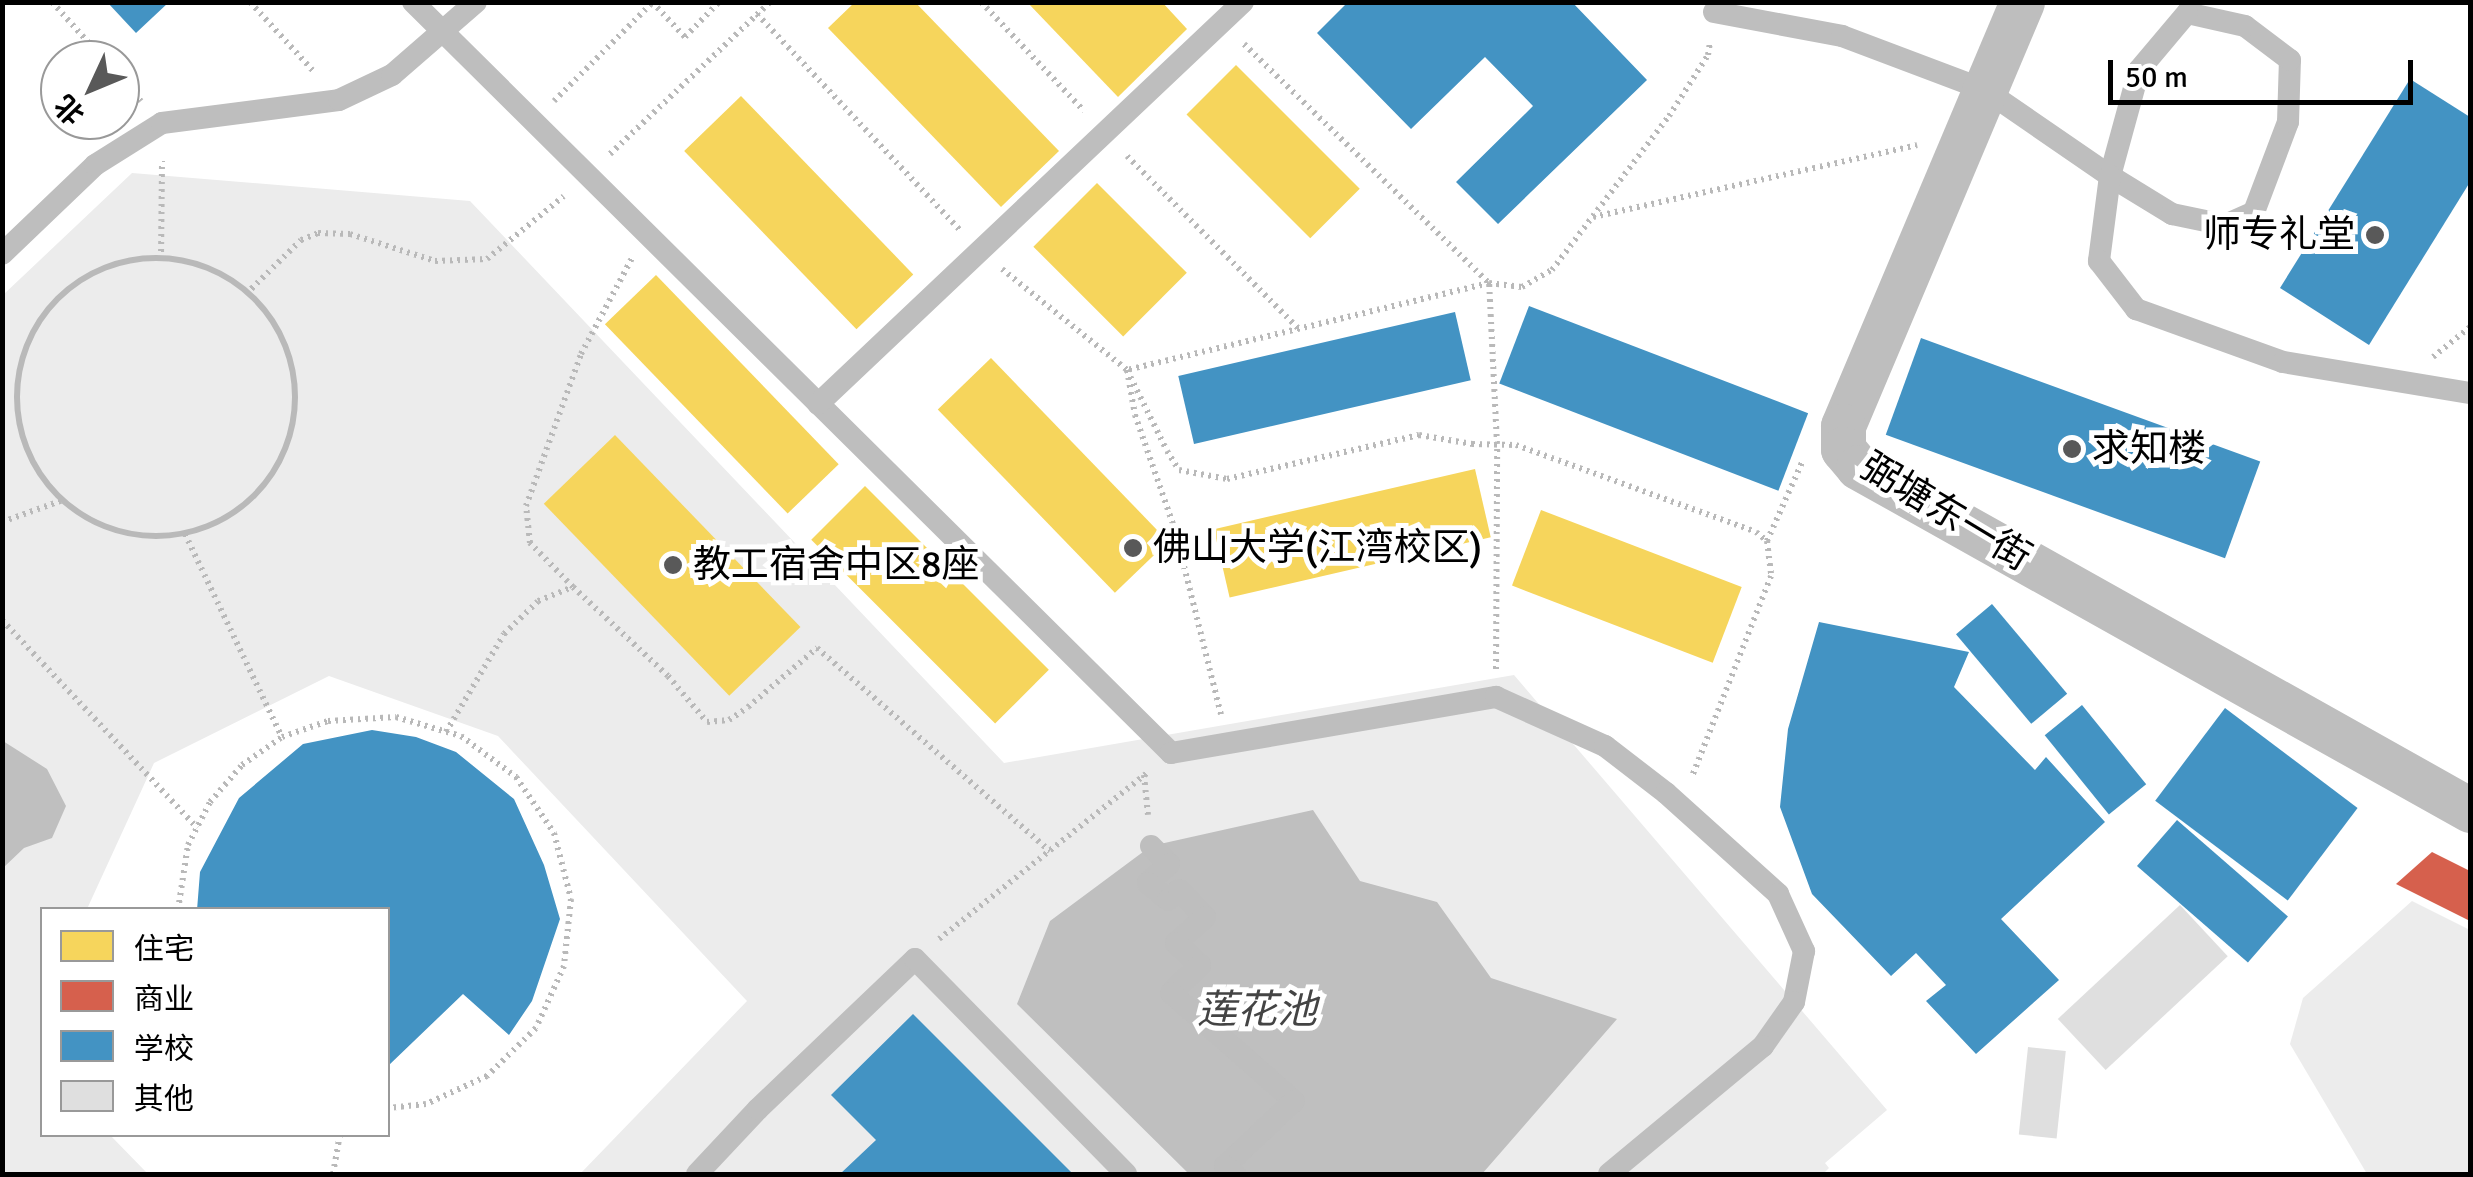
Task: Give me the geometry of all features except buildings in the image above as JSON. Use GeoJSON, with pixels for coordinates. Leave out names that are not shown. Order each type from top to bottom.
{"type":"FeatureCollection","features":[{"type":"Feature","properties":{"kind":"street","name":"弼塘东一街"},"geometry":{"type":"LineString","coordinates":[[2022,2],[1843,426],[1844,448],[1858,467],[2470,810]]}},
{"type":"Feature","properties":{"kind":"lane"},"geometry":{"type":"LineString","coordinates":[[413,2],[441,34],[1171,753],[1496,696],[1605,746],[1681,806],[1778,894],[1804,951],[1794,1002],[1764,1046],[1609,1174]]}},
{"type":"Feature","properties":{"kind":"lane"},"geometry":{"type":"LineString","coordinates":[[2,254],[95,165],[162,123],[339,100],[392,75],[476,2]]}},
{"type":"Feature","properties":{"kind":"lane"},"geometry":{"type":"LineString","coordinates":[[818,404],[1244,2]]}},
{"type":"Feature","properties":{"kind":"lane"},"geometry":{"type":"LineString","coordinates":[[1714,12],[1842,36],[1985,90],[2110,176],[2172,214],[2225,225],[2254,212],[2288,122],[2290,60],[2245,26],[2188,13],[2139,70],[2110,176],[2100,262],[2136,309],[2283,362],[2470,393]]}},
{"type":"Feature","properties":{"kind":"lane"},"geometry":{"type":"LineString","coordinates":[[1151,846],[1169,864],[1148,884],[1168,900],[1179,890],[1205,917],[1176,944],[1200,966],[1171,993],[1294,1101],[1225,1166],[1236,1174]]}},
{"type":"Feature","properties":{"kind":"lane"},"geometry":{"type":"LineString","coordinates":[[696,1174],[915,959],[1126,1174]]}},
{"type":"Feature","properties":{"kind":"path"},"geometry":{"type":"LineString","coordinates":[[52,2],[86,40]]}},
{"type":"Feature","properties":{"kind":"path"},"geometry":{"type":"LineString","coordinates":[[250,2],[339,100]]}},
{"type":"Feature","properties":{"kind":"path"},"geometry":{"type":"LineString","coordinates":[[532,123],[652,3],[684,36],[719,2]]}},
{"type":"Feature","properties":{"kind":"path"},"geometry":{"type":"LineString","coordinates":[[246,294],[301,240],[318,233],[350,234],[435,261],[461,264],[487,259],[587,176],[770,2]]}},
{"type":"Feature","properties":{"kind":"path"},"geometry":{"type":"LineString","coordinates":[[981,2],[1298,329]]}},
{"type":"Feature","properties":{"kind":"path"},"geometry":{"type":"LineString","coordinates":[[1126,370],[1488,284],[1522,287],[1537,280],[1552,270],[1670,116],[1708,55],[1714,12]]}},
{"type":"Feature","properties":{"kind":"path"},"geometry":{"type":"LineString","coordinates":[[757,14],[980,251],[1126,370],[1179,470],[1227,479],[1420,435],[1516,444],[1756,532],[1768,541]]}},
{"type":"Feature","properties":{"kind":"path"},"geometry":{"type":"LineString","coordinates":[[1222,22],[1488,284],[1497,444],[1496,696]]}},
{"type":"Feature","properties":{"kind":"path"},"geometry":{"type":"LineString","coordinates":[[161,259],[162,123]]}},
{"type":"Feature","properties":{"kind":"path"},"geometry":{"type":"LineString","coordinates":[[1592,217],[1921,144]]}},
{"type":"Feature","properties":{"kind":"path"},"geometry":{"type":"LineString","coordinates":[[645,234],[581,354],[526,506],[530,544],[668,676],[707,722],[728,720],[738,714],[817,648],[1050,850]]}},
{"type":"Feature","properties":{"kind":"path"},"geometry":{"type":"LineString","coordinates":[[135,258],[183,260],[227,278],[246,294],[264,308],[287,350],[296,397],[288,444],[264,486],[229,517],[184,534],[145,537],[106,528],[63,500],[43,480],[24,444],[16,406],[20,366],[34,328],[58,297],[90,274],[135,258]]}},
{"type":"Feature","properties":{"kind":"path"},"geometry":{"type":"LineString","coordinates":[[1126,370],[1136,415],[1175,530],[1229,744]]}},
{"type":"Feature","properties":{"kind":"path"},"geometry":{"type":"LineString","coordinates":[[1681,806],[1770,576],[1768,541],[1807,450]]}},
{"type":"Feature","properties":{"kind":"path"},"geometry":{"type":"LineString","coordinates":[[2,522],[63,500]]}},
{"type":"Feature","properties":{"kind":"path"},"geometry":{"type":"LineString","coordinates":[[184,534],[282,738]]}},
{"type":"Feature","properties":{"kind":"path"},"geometry":{"type":"LineString","coordinates":[[446,732],[504,634],[538,601],[573,586]]}},
{"type":"Feature","properties":{"kind":"path"},"geometry":{"type":"LineString","coordinates":[[2,620],[197,828]]}},
{"type":"Feature","properties":{"kind":"path"},"geometry":{"type":"LineString","coordinates":[[178,907],[188,846],[210,802],[242,765],[282,738],[328,721],[396,717],[462,736],[516,776],[554,833],[571,899],[564,966],[536,1028],[488,1076],[426,1104],[390,1108]]}},
{"type":"Feature","properties":{"kind":"path"},"geometry":{"type":"LineString","coordinates":[[915,959],[1171,753]]}},
{"type":"Feature","properties":{"kind":"path"},"geometry":{"type":"LineString","coordinates":[[1144,775],[1151,846]]}},
{"type":"Feature","properties":{"kind":"path"},"geometry":{"type":"LineString","coordinates":[[332,1174],[339,1137]]}},
{"type":"Feature","properties":{"kind":"shaded area"},"geometry":{"type":"Polygon","coordinates":[[[132,173],[470,201],[1004,763],[1514,675],[1887,1110],[1825,1163],[1829,1168],[1823,1174],[580,1174],[747,1001],[498,736],[329,676],[154,763],[88,907],[40,907],[40,1137],[112,1137],[148,1174],[3,1174],[3,295],[132,173]]]}},
{"type":"Feature","properties":{"kind":"shaded area"},"geometry":{"type":"Polygon","coordinates":[[[2412,901],[2470,930],[2470,1174],[2367,1174],[2290,1044],[2303,998],[2412,901]]]}},
{"type":"Feature","properties":{"kind":"water"},"geometry":{"type":"Polygon","coordinates":[[[3,741],[47,769],[66,806],[52,838],[24,848],[3,868],[3,741]]]}},
{"type":"Feature","properties":{"kind":"water","name":"莲花池"},"geometry":{"type":"Polygon","coordinates":[[[1313,810],[1360,881],[1437,902],[1491,978],[1617,1019],[1482,1174],[1189,1174],[1017,1004],[1050,921],[1151,846],[1313,810]]]}},
{"type":"Feature","properties":{"kind":"place","name":"师专礼堂"},"geometry":{"type":"Point","coordinates":[2375,235]}},
{"type":"Feature","properties":{"kind":"place","name":"求知楼"},"geometry":{"type":"Point","coordinates":[2072,449]}},
{"type":"Feature","properties":{"kind":"place","name":"佛山大学(江湾校区)"},"geometry":{"type":"Point","coordinates":[1133,548]}},
{"type":"Feature","properties":{"kind":"place","name":"教工宿舍中区8座"},"geometry":{"type":"Point","coordinates":[673,565]}}]}
